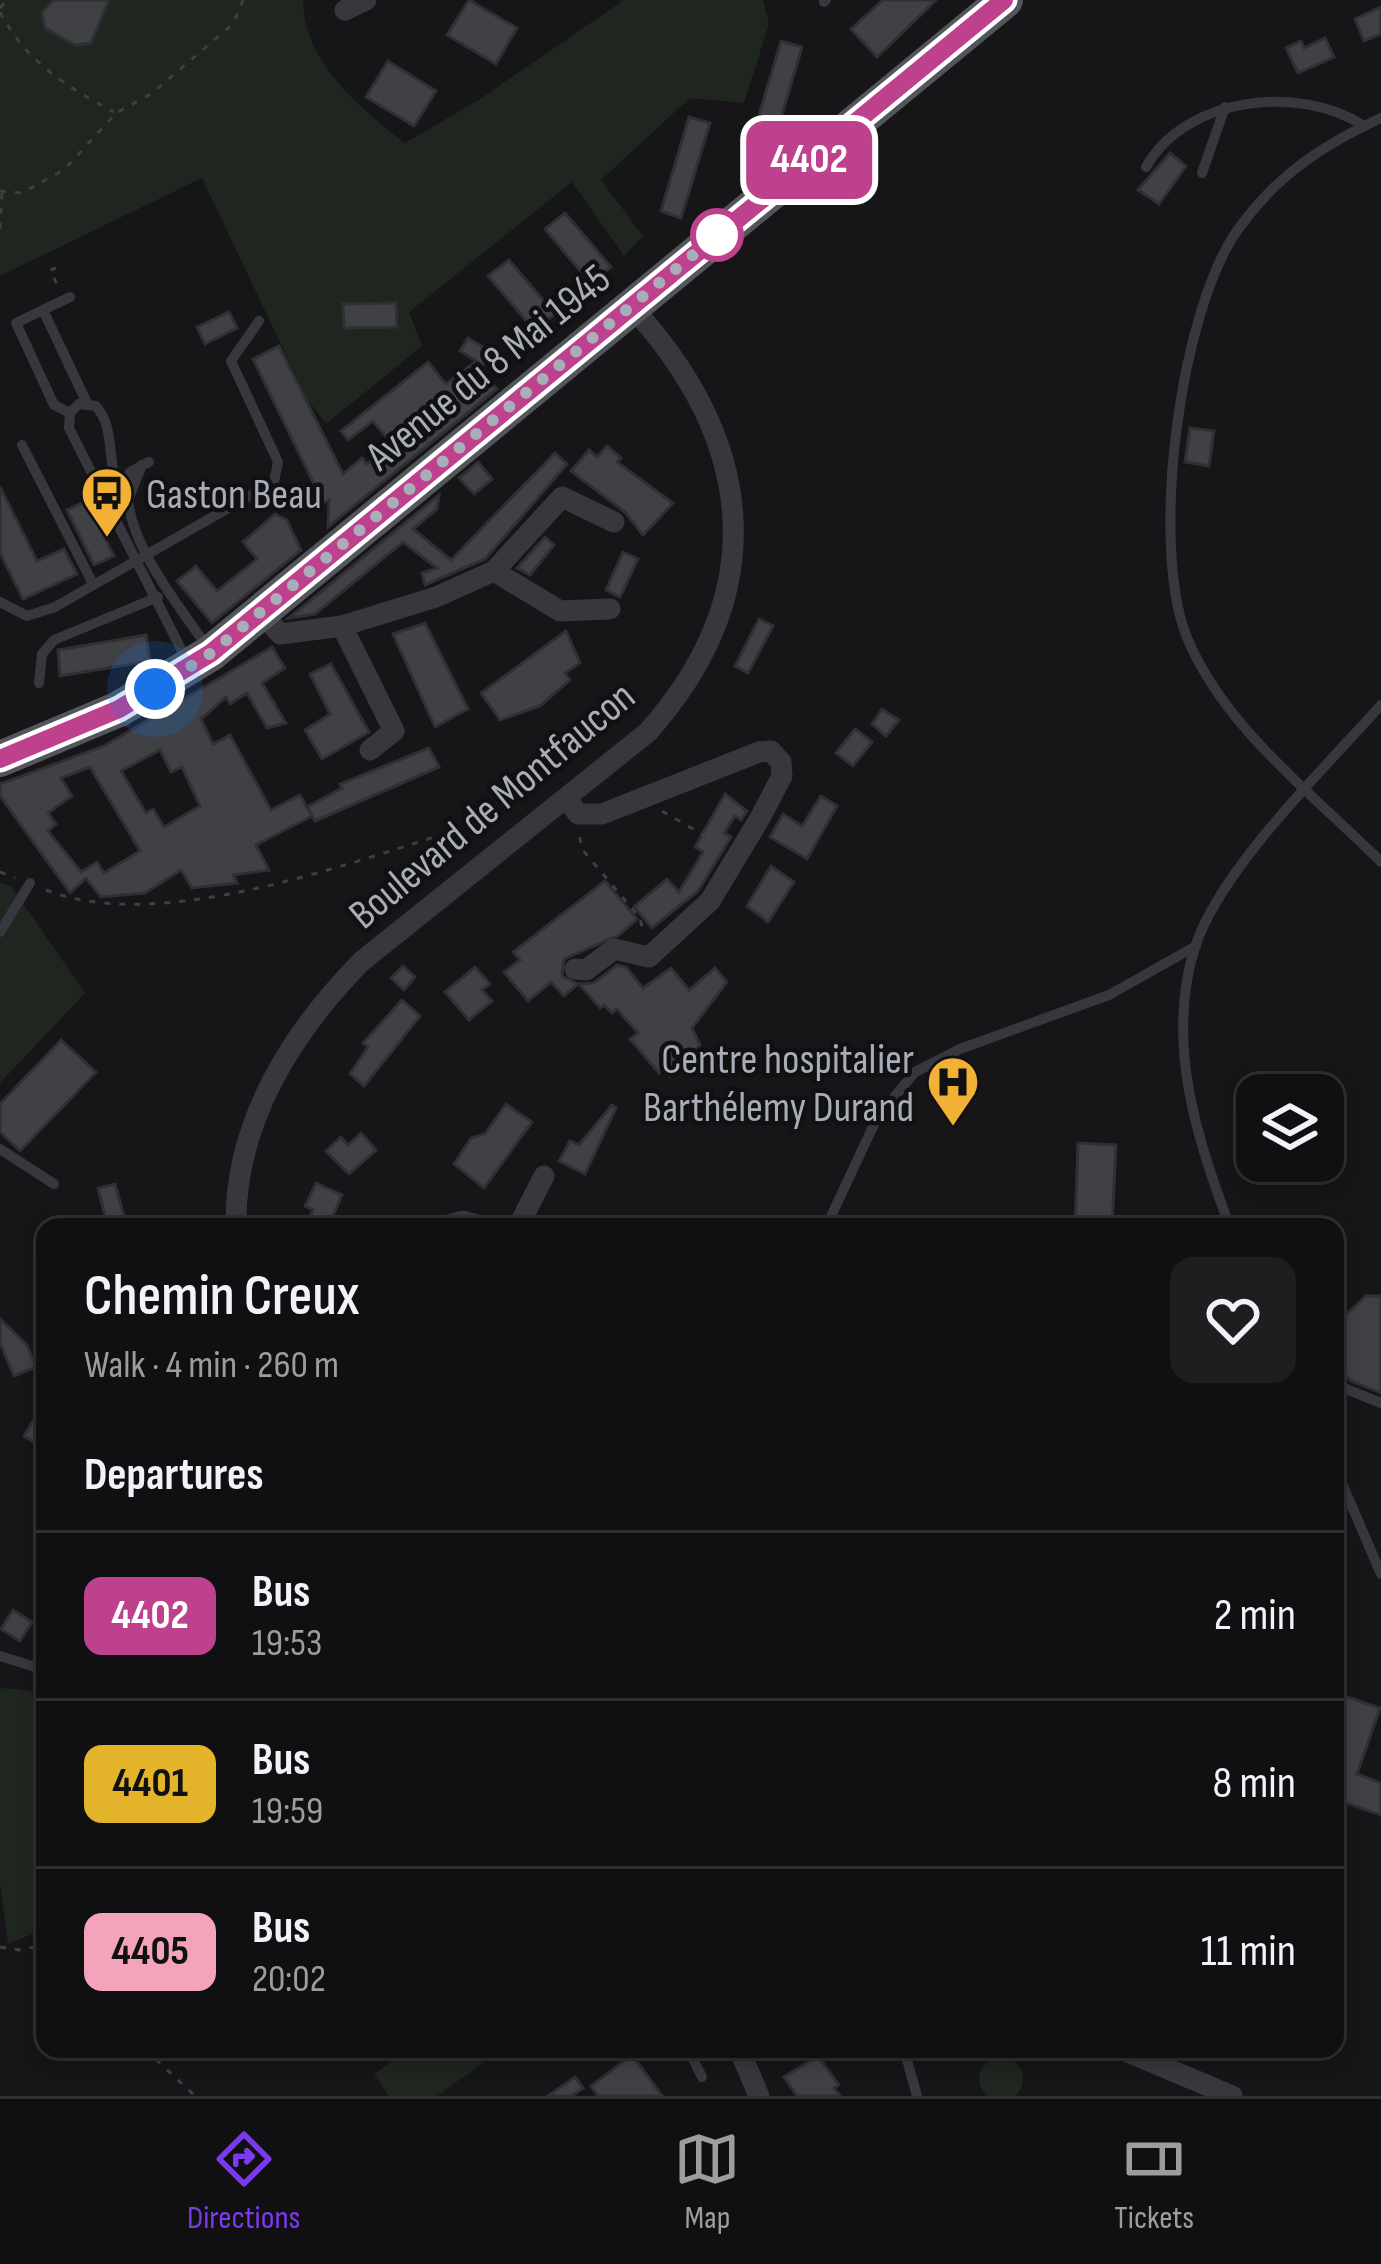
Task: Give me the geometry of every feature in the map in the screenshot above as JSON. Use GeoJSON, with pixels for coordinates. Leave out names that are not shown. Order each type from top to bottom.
{"type":"FeatureCollection","features":[{"type":"Feature","properties":{"kind":"main road","name":"Avenue du 8 Mai 1945"},"geometry":{"type":"LineString","coordinates":[[0,759],[119,709],[201,660],[1005,0]]}},
{"type":"Feature","properties":{"kind":"street","name":"Boulevard de Montfaucon"},"geometry":{"type":"LineString","coordinates":[[237,1218],[242,1166],[255,1120],[300,1032],[362,961],[573,807],[681,694],[724,611],[733,565],[734,525],[722,444],[669,347],[631,306]]}},
{"type":"Feature","properties":{"kind":"street"},"geometry":{"type":"LineString","coordinates":[[261,612],[280,634],[342,626],[436,597],[494,571],[562,496],[614,522]]}},
{"type":"Feature","properties":{"kind":"street"},"geometry":{"type":"LineString","coordinates":[[494,571],[560,611],[610,609]]}},
{"type":"Feature","properties":{"kind":"street"},"geometry":{"type":"LineString","coordinates":[[342,626],[394,731],[370,750]]}},
{"type":"Feature","properties":{"kind":"street"},"geometry":{"type":"LineString","coordinates":[[573,807],[602,814],[759,752],[771,751],[781,762],[782,776],[697,916],[649,957],[614,949],[586,970],[575,969]]}},
{"type":"Feature","properties":{"kind":"street"},"geometry":{"type":"LineString","coordinates":[[523,1218],[544,1176]]}},
{"type":"Feature","properties":{"kind":"street"},"geometry":{"type":"LineString","coordinates":[[743,2058],[759,2096]]}},
{"type":"Feature","properties":{"kind":"street"},"geometry":{"type":"LineString","coordinates":[[1142,2058],[1232,2096]]}},
{"type":"Feature","properties":{"kind":"lane"},"geometry":{"type":"LineString","coordinates":[[1146,167],[1156,148],[1182,125],[1225,107],[1338,109],[1364,126]]}},
{"type":"Feature","properties":{"kind":"lane"},"geometry":{"type":"LineString","coordinates":[[1202,173],[1225,107]]}},
{"type":"Feature","properties":{"kind":"lane"},"geometry":{"type":"LineString","coordinates":[[1381,118],[1301,159],[1236,232],[1199,312],[1172,486],[1173,589],[1186,635],[1212,685],[1306,790],[1381,862]]}},
{"type":"Feature","properties":{"kind":"lane"},"geometry":{"type":"LineString","coordinates":[[70,297],[16,323],[54,405],[70,413]]}},
{"type":"Feature","properties":{"kind":"lane"},"geometry":{"type":"LineString","coordinates":[[43,310],[86,403],[96,406],[107,422],[107,461],[201,660]]}},
{"type":"Feature","properties":{"kind":"lane"},"geometry":{"type":"LineString","coordinates":[[0,602],[27,616],[136,563],[274,482],[278,462],[231,361],[259,322]]}},
{"type":"Feature","properties":{"kind":"lane"},"geometry":{"type":"LineString","coordinates":[[70,413],[86,403]]}},
{"type":"Feature","properties":{"kind":"lane"},"geometry":{"type":"LineString","coordinates":[[70,413],[69,428],[153,600],[201,660]]}},
{"type":"Feature","properties":{"kind":"lane"},"geometry":{"type":"LineString","coordinates":[[22,446],[93,584]]}},
{"type":"Feature","properties":{"kind":"lane"},"geometry":{"type":"LineString","coordinates":[[125,505],[130,472],[146,463]]}},
{"type":"Feature","properties":{"kind":"lane"},"geometry":{"type":"LineString","coordinates":[[39,682],[42,653],[54,640],[167,592]]}},
{"type":"Feature","properties":{"kind":"lane"},"geometry":{"type":"LineString","coordinates":[[1227,1218],[1205,1160],[1187,1083],[1185,1017],[1196,946],[1228,888],[1381,705]]}},
{"type":"Feature","properties":{"kind":"lane"},"geometry":{"type":"LineString","coordinates":[[0,932],[30,884]]}},
{"type":"Feature","properties":{"kind":"lane"},"geometry":{"type":"LineString","coordinates":[[830,1218],[877,1118],[915,1072],[960,1049],[1108,995],[1196,946]]}},
{"type":"Feature","properties":{"kind":"lane"},"geometry":{"type":"LineString","coordinates":[[0,1149],[54,1184]]}},
{"type":"Feature","properties":{"kind":"lane"},"geometry":{"type":"LineString","coordinates":[[1344,1387],[1381,1403]]}},
{"type":"Feature","properties":{"kind":"lane"},"geometry":{"type":"LineString","coordinates":[[1344,1489],[1381,1574]]}},
{"type":"Feature","properties":{"kind":"lane"},"geometry":{"type":"LineString","coordinates":[[0,1656],[36,1667]]}},
{"type":"Feature","properties":{"kind":"lane"},"geometry":{"type":"LineString","coordinates":[[692,2058],[701,2077]]}},
{"type":"Feature","properties":{"kind":"lane"},"geometry":{"type":"LineString","coordinates":[[906,2058],[916,2096]]}},
{"type":"Feature","properties":{"kind":"path"},"geometry":{"type":"LineString","coordinates":[[7,0],[0,10],[9,30],[65,89],[116,113]]}},
{"type":"Feature","properties":{"kind":"path"},"geometry":{"type":"LineString","coordinates":[[0,229],[1,191],[22,193],[65,170],[116,113],[151,94],[233,24],[243,0]]}},
{"type":"Feature","properties":{"kind":"path"},"geometry":{"type":"LineString","coordinates":[[48,293],[59,288],[50,270],[56,268]]}},
{"type":"Feature","properties":{"kind":"path"},"geometry":{"type":"LineString","coordinates":[[643,798],[738,855]]}},
{"type":"Feature","properties":{"kind":"path"},"geometry":{"type":"LineString","coordinates":[[573,807],[581,848],[640,918],[649,957]]}},
{"type":"Feature","properties":{"kind":"path"},"geometry":{"type":"LineString","coordinates":[[0,872],[67,898],[120,905],[306,877],[453,831]]}},
{"type":"Feature","properties":{"kind":"path"},"geometry":{"type":"LineString","coordinates":[[0,1947],[36,1945]]}},
{"type":"Feature","properties":{"kind":"path"},"geometry":{"type":"LineString","coordinates":[[155,2058],[195,2096]]}},
{"type":"Feature","properties":{"kind":"shaded area"},"geometry":{"type":"Polygon","coordinates":[[[0,0],[303,0],[306,22],[323,63],[353,98],[405,143],[480,99],[624,0],[763,0],[769,24],[744,103],[690,98],[601,180],[643,236],[624,256],[572,182],[409,312],[422,346],[326,424],[307,399],[202,178],[0,276],[0,0]]]}},
{"type":"Feature","properties":{"kind":"shaded area"},"geometry":{"type":"Polygon","coordinates":[[[0,883],[11,886],[85,993],[0,1083],[0,883]]]}},
{"type":"Feature","properties":{"kind":"shaded area"},"geometry":{"type":"Polygon","coordinates":[[[0,1688],[36,1691],[36,1933],[8,1944],[0,1884],[0,1688]]]}},
{"type":"Feature","properties":{"kind":"shaded area"},"geometry":{"type":"Polygon","coordinates":[[[397,2058],[481,2058],[484,2062],[437,2096],[389,2096],[374,2074],[397,2058]]]}},
{"type":"Feature","properties":{"kind":"shaded area"},"geometry":{"type":"Polygon","coordinates":[[[993,2059],[1009,2059],[1021,2071],[1021,2087],[1009,2099],[993,2099],[981,2087],[981,2071],[993,2059]]]}},
{"type":"Feature","properties":{"kind":"building"},"geometry":{"type":"Polygon","coordinates":[[[54,0],[109,0],[91,43],[75,45],[45,28],[42,12],[54,0]]]}},
{"type":"Feature","properties":{"kind":"building"},"geometry":{"type":"Polygon","coordinates":[[[469,0],[517,28],[496,64],[447,35],[469,0]]]}},
{"type":"Feature","properties":{"kind":"building"},"geometry":{"type":"Polygon","coordinates":[[[883,0],[936,0],[877,57],[851,29],[883,0]]]}},
{"type":"Feature","properties":{"kind":"building"},"geometry":{"type":"Polygon","coordinates":[[[1381,7],[1381,34],[1364,41],[1355,19],[1381,7]]]}},
{"type":"Feature","properties":{"kind":"building"},"geometry":{"type":"Polygon","coordinates":[[[1325,38],[1334,57],[1298,73],[1286,48],[1301,41],[1304,48],[1325,38]]]}},
{"type":"Feature","properties":{"kind":"building"},"geometry":{"type":"Polygon","coordinates":[[[781,41],[802,47],[774,142],[753,135],[781,41]]]}},
{"type":"Feature","properties":{"kind":"building"},"geometry":{"type":"Polygon","coordinates":[[[388,61],[436,91],[414,126],[366,97],[388,61]]]}},
{"type":"Feature","properties":{"kind":"building"},"geometry":{"type":"Polygon","coordinates":[[[689,117],[710,123],[681,218],[661,211],[689,117]]]}},
{"type":"Feature","properties":{"kind":"building"},"geometry":{"type":"Polygon","coordinates":[[[1170,153],[1186,166],[1159,204],[1138,190],[1170,153]]]}},
{"type":"Feature","properties":{"kind":"building"},"geometry":{"type":"Polygon","coordinates":[[[565,213],[611,267],[591,284],[545,229],[565,213]]]}},
{"type":"Feature","properties":{"kind":"building"},"geometry":{"type":"Polygon","coordinates":[[[509,260],[555,314],[535,331],[488,276],[509,260]]]}},
{"type":"Feature","properties":{"kind":"building"},"geometry":{"type":"Polygon","coordinates":[[[396,303],[397,327],[344,328],[343,304],[396,303]]]}},
{"type":"Feature","properties":{"kind":"building"},"geometry":{"type":"Polygon","coordinates":[[[229,312],[237,328],[205,344],[197,327],[229,312]]]}},
{"type":"Feature","properties":{"kind":"building"},"geometry":{"type":"Polygon","coordinates":[[[468,338],[491,352],[483,365],[460,351],[468,338]]]}},
{"type":"Feature","properties":{"kind":"building"},"geometry":{"type":"Polygon","coordinates":[[[279,346],[343,474],[362,458],[367,464],[392,444],[373,421],[348,440],[341,431],[428,362],[446,384],[475,362],[497,389],[328,527],[329,500],[311,508],[302,490],[314,484],[253,359],[279,346]]]}},
{"type":"Feature","properties":{"kind":"building"},"geometry":{"type":"Polygon","coordinates":[[[1190,428],[1214,431],[1209,466],[1185,462],[1190,428]]]}},
{"type":"Feature","properties":{"kind":"building"},"geometry":{"type":"Polygon","coordinates":[[[607,446],[621,458],[617,462],[673,503],[643,535],[626,513],[571,471],[589,450],[597,457],[607,446]]]}},
{"type":"Feature","properties":{"kind":"building"},"geometry":{"type":"Polygon","coordinates":[[[555,453],[567,464],[485,559],[425,585],[422,573],[437,568],[403,542],[315,614],[289,618],[439,495],[437,509],[413,529],[451,560],[555,453]]]}},
{"type":"Feature","properties":{"kind":"building"},"geometry":{"type":"Polygon","coordinates":[[[478,462],[492,479],[474,494],[459,478],[478,462]]]}},
{"type":"Feature","properties":{"kind":"building"},"geometry":{"type":"Polygon","coordinates":[[[0,487],[37,561],[64,549],[77,574],[23,599],[0,553],[0,487]]]}},
{"type":"Feature","properties":{"kind":"building"},"geometry":{"type":"Polygon","coordinates":[[[86,501],[114,556],[94,565],[67,510],[86,501]]]}},
{"type":"Feature","properties":{"kind":"building"},"geometry":{"type":"Polygon","coordinates":[[[275,514],[287,520],[301,550],[212,623],[177,581],[196,566],[217,591],[257,559],[243,542],[275,514]]]}},
{"type":"Feature","properties":{"kind":"building"},"geometry":{"type":"Polygon","coordinates":[[[545,537],[554,545],[530,575],[517,568],[545,537]]]}},
{"type":"Feature","properties":{"kind":"building"},"geometry":{"type":"Polygon","coordinates":[[[623,552],[638,559],[620,597],[606,590],[623,552]]]}},
{"type":"Feature","properties":{"kind":"building"},"geometry":{"type":"Polygon","coordinates":[[[759,619],[773,626],[748,673],[735,666],[759,619]]]}},
{"type":"Feature","properties":{"kind":"building"},"geometry":{"type":"Polygon","coordinates":[[[425,623],[468,709],[435,727],[393,634],[425,623]]]}},
{"type":"Feature","properties":{"kind":"building"},"geometry":{"type":"Polygon","coordinates":[[[566,631],[580,663],[565,673],[570,680],[540,706],[500,720],[481,693],[566,631]]]}},
{"type":"Feature","properties":{"kind":"building"},"geometry":{"type":"Polygon","coordinates":[[[146,635],[150,661],[60,676],[58,650],[146,635]]]}},
{"type":"Feature","properties":{"kind":"building"},"geometry":{"type":"Polygon","coordinates":[[[272,647],[285,668],[262,683],[286,723],[267,728],[247,693],[230,704],[226,697],[201,719],[213,744],[230,735],[271,810],[300,795],[312,816],[256,845],[269,870],[233,875],[237,883],[192,888],[181,870],[145,893],[101,897],[86,878],[70,893],[0,796],[0,784],[104,746],[272,647]],[[160,750],[121,771],[146,813],[153,809],[164,827],[200,806],[182,767],[171,772],[160,750]],[[90,767],[61,778],[72,796],[48,813],[56,824],[48,831],[81,872],[97,862],[104,873],[140,851],[90,767]]]}},
{"type":"Feature","properties":{"kind":"building"},"geometry":{"type":"Polygon","coordinates":[[[331,664],[369,732],[322,759],[305,730],[330,714],[310,674],[331,664]]]}},
{"type":"Feature","properties":{"kind":"building"},"geometry":{"type":"Polygon","coordinates":[[[882,709],[899,720],[886,736],[872,724],[882,709]]]}},
{"type":"Feature","properties":{"kind":"building"},"geometry":{"type":"Polygon","coordinates":[[[855,729],[872,742],[853,766],[836,753],[855,729]]]}},
{"type":"Feature","properties":{"kind":"building"},"geometry":{"type":"Polygon","coordinates":[[[429,748],[439,767],[315,821],[307,807],[342,788],[340,784],[429,748]]]}},
{"type":"Feature","properties":{"kind":"building"},"geometry":{"type":"Polygon","coordinates":[[[725,794],[747,811],[741,820],[735,816],[724,833],[731,837],[698,891],[652,928],[634,907],[667,879],[679,892],[703,852],[695,847],[725,794]]]}},
{"type":"Feature","properties":{"kind":"building"},"geometry":{"type":"Polygon","coordinates":[[[821,796],[837,806],[807,859],[770,837],[783,814],[802,826],[821,796]]]}},
{"type":"Feature","properties":{"kind":"building"},"geometry":{"type":"Polygon","coordinates":[[[771,866],[794,882],[768,922],[747,906],[771,866]]]}},
{"type":"Feature","properties":{"kind":"building"},"geometry":{"type":"Polygon","coordinates":[[[605,881],[637,919],[619,935],[564,959],[562,976],[578,984],[564,996],[551,982],[528,1001],[504,972],[520,960],[513,952],[605,881]]]}},
{"type":"Feature","properties":{"kind":"building"},"geometry":{"type":"Polygon","coordinates":[[[617,965],[626,967],[643,988],[671,968],[689,990],[715,968],[727,982],[692,1028],[700,1045],[670,1077],[662,1070],[659,1073],[630,1039],[638,1033],[617,1009],[612,1013],[604,1005],[600,1008],[579,984],[594,983],[617,965]]]}},
{"type":"Feature","properties":{"kind":"building"},"geometry":{"type":"Polygon","coordinates":[[[403,966],[415,977],[404,990],[391,978],[403,966]]]}},
{"type":"Feature","properties":{"kind":"building"},"geometry":{"type":"Polygon","coordinates":[[[475,967],[490,984],[482,990],[492,1001],[469,1020],[445,992],[475,967]]]}},
{"type":"Feature","properties":{"kind":"building"},"geometry":{"type":"Polygon","coordinates":[[[402,1000],[420,1016],[364,1086],[350,1074],[368,1047],[363,1043],[402,1000]]]}},
{"type":"Feature","properties":{"kind":"building"},"geometry":{"type":"Polygon","coordinates":[[[61,1040],[96,1072],[20,1151],[0,1132],[0,1104],[61,1040]]]}},
{"type":"Feature","properties":{"kind":"building"},"geometry":{"type":"Polygon","coordinates":[[[506,1104],[532,1122],[484,1188],[454,1164],[471,1138],[485,1134],[506,1104]]]}},
{"type":"Feature","properties":{"kind":"building"},"geometry":{"type":"Polygon","coordinates":[[[612,1105],[616,1108],[585,1174],[559,1161],[570,1141],[579,1145],[612,1105]]]}},
{"type":"Feature","properties":{"kind":"building"},"geometry":{"type":"Polygon","coordinates":[[[361,1133],[376,1150],[349,1174],[326,1151],[341,1137],[348,1145],[361,1133]]]}},
{"type":"Feature","properties":{"kind":"building"},"geometry":{"type":"Polygon","coordinates":[[[1078,1143],[1116,1145],[1112,1218],[1075,1218],[1078,1143]]]}},
{"type":"Feature","properties":{"kind":"building"},"geometry":{"type":"Polygon","coordinates":[[[316,1183],[342,1195],[332,1218],[309,1218],[313,1210],[305,1206],[316,1183]]]}},
{"type":"Feature","properties":{"kind":"building"},"geometry":{"type":"Polygon","coordinates":[[[115,1184],[124,1218],[106,1218],[98,1188],[115,1184]]]}},
{"type":"Feature","properties":{"kind":"building"},"geometry":{"type":"Polygon","coordinates":[[[1366,1296],[1381,1296],[1381,1393],[1351,1381],[1344,1373],[1344,1317],[1366,1296]]]}},
{"type":"Feature","properties":{"kind":"building"},"geometry":{"type":"Polygon","coordinates":[[[0,1319],[27,1345],[36,1367],[14,1376],[0,1343],[0,1319]]]}},
{"type":"Feature","properties":{"kind":"building"},"geometry":{"type":"Polygon","coordinates":[[[36,1416],[36,1443],[24,1436],[36,1416]]]}},
{"type":"Feature","properties":{"kind":"building"},"geometry":{"type":"Polygon","coordinates":[[[13,1610],[32,1622],[20,1641],[1,1629],[13,1610]]]}},
{"type":"Feature","properties":{"kind":"building"},"geometry":{"type":"Polygon","coordinates":[[[1344,1696],[1380,1708],[1357,1774],[1381,1783],[1381,1815],[1344,1802],[1344,1696]]]}},
{"type":"Feature","properties":{"kind":"building"},"geometry":{"type":"Polygon","coordinates":[[[634,2058],[662,2096],[598,2096],[591,2086],[634,2058]]]}},
{"type":"Feature","properties":{"kind":"building"},"geometry":{"type":"Polygon","coordinates":[[[819,2058],[839,2085],[834,2088],[840,2096],[797,2096],[784,2077],[819,2058]]]}},
{"type":"Feature","properties":{"kind":"building"},"geometry":{"type":"Polygon","coordinates":[[[575,2077],[583,2088],[572,2096],[548,2096],[575,2077]]]}},
{"type":"Feature","properties":{"kind":"bus line","name":"4402"},"geometry":{"type":"LineString","coordinates":[[0,759],[119,709],[211,653],[1004,0]]}},
{"type":"Feature","properties":{"kind":"place","name":"Gaston Beau"},"geometry":{"type":"Point","coordinates":[107,539]}},
{"type":"Feature","properties":{"kind":"place","name":"Centre hospitalier Barthélemy Durand"},"geometry":{"type":"Point","coordinates":[953,1128]}},
{"type":"Feature","properties":{"kind":"route"},"geometry":{"type":"LineString","coordinates":[[155,689],[211,653],[717,235]]}}]}
